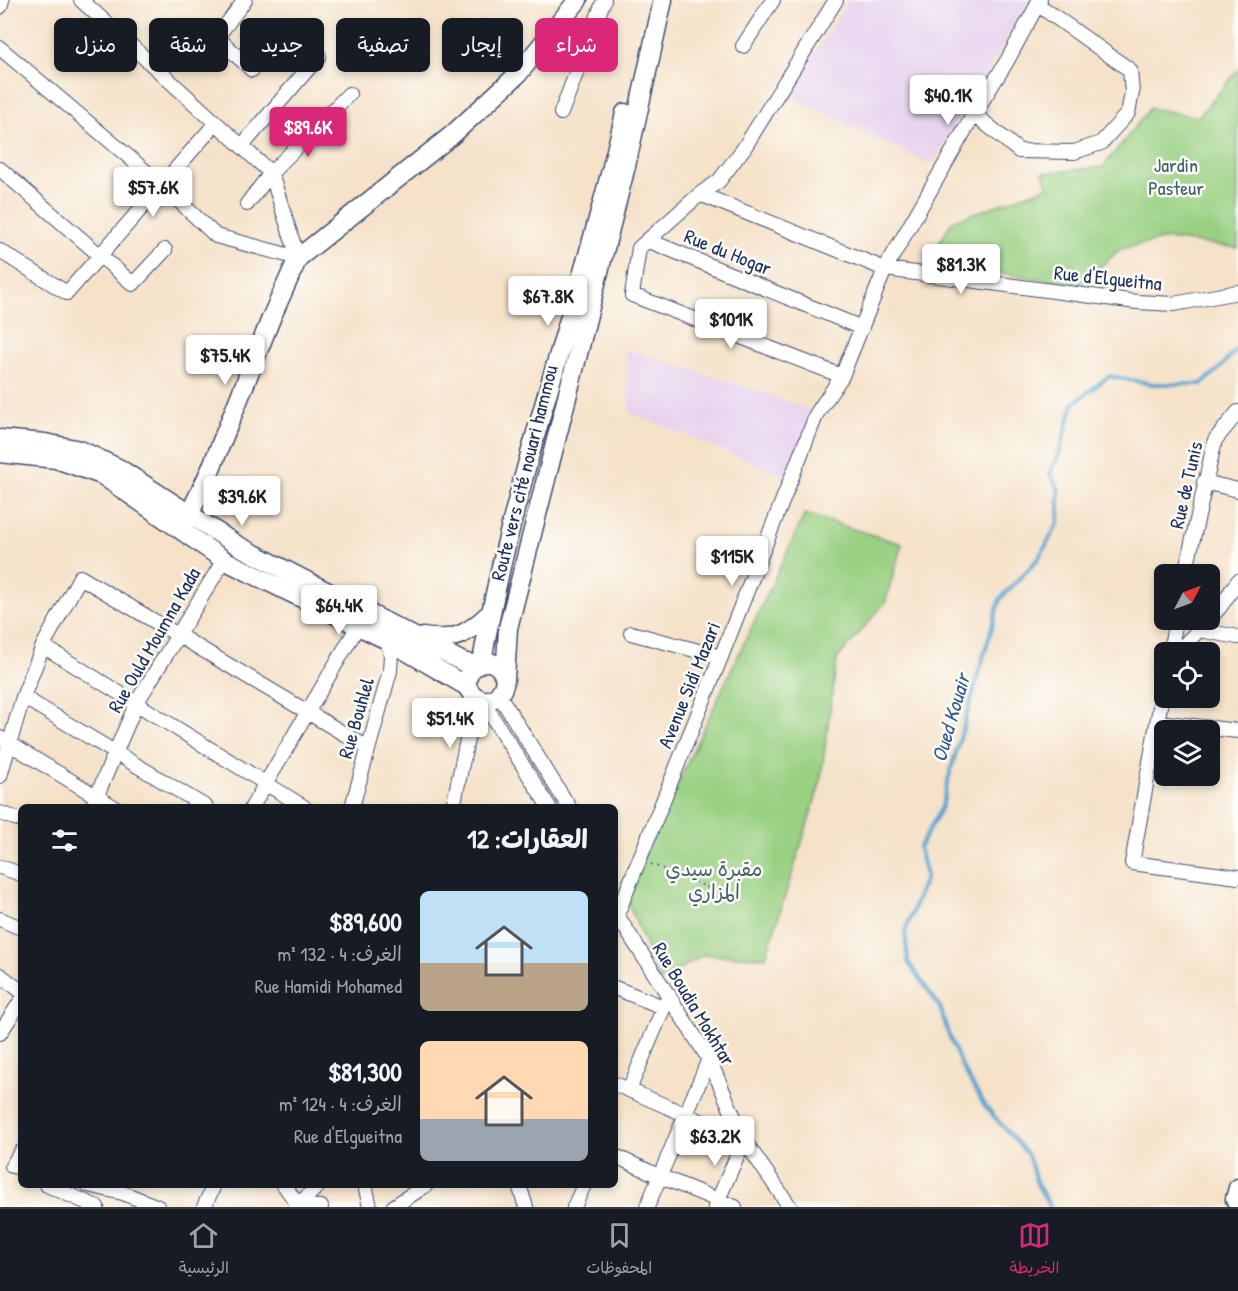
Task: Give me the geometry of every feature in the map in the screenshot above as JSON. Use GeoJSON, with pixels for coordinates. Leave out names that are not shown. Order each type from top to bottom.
{"type":"FeatureCollection","features":[{"type":"Feature","properties":{"kind":"main road"},"geometry":{"type":"LineString","coordinates":[[180,529],[210,471],[272,316],[298,258],[452,135],[518,74],[578,0]]}},
{"type":"Feature","properties":{"kind":"main road","name":"Route vers cité nouari hammou"},"geometry":{"type":"LineString","coordinates":[[651,0],[620,134],[525,475],[479,663],[468,674],[486,691],[508,628],[626,166],[663,0]]}},
{"type":"Feature","properties":{"kind":"main road"},"geometry":{"type":"LineString","coordinates":[[0,439],[45,443],[80,450],[120,469],[237,545],[463,662],[495,664],[500,668],[486,691],[224,560],[102,475],[56,459],[0,453]]}},
{"type":"Feature","properties":{"kind":"main road"},"geometry":{"type":"LineString","coordinates":[[409,634],[445,639],[462,635],[475,628],[490,613]]}},
{"type":"Feature","properties":{"kind":"main road"},"geometry":{"type":"LineString","coordinates":[[1238,1188],[1235,1199],[1238,1206]]}},
{"type":"Feature","properties":{"kind":"street"},"geometry":{"type":"LineString","coordinates":[[0,7],[2,0]]}},
{"type":"Feature","properties":{"kind":"street"},"geometry":{"type":"LineString","coordinates":[[81,0],[271,172],[298,258]]}},
{"type":"Feature","properties":{"kind":"street"},"geometry":{"type":"LineString","coordinates":[[240,59],[217,37],[245,0]]}},
{"type":"Feature","properties":{"kind":"street"},"geometry":{"type":"LineString","coordinates":[[561,112],[604,0]]}},
{"type":"Feature","properties":{"kind":"street"},"geometry":{"type":"LineString","coordinates":[[744,46],[773,0]]}},
{"type":"Feature","properties":{"kind":"street"},"geometry":{"type":"LineString","coordinates":[[836,0],[744,148],[719,181],[700,194],[639,248],[632,295],[842,376]]}},
{"type":"Feature","properties":{"kind":"street"},"geometry":{"type":"LineString","coordinates":[[974,114],[1019,151],[1074,152],[1101,143],[1128,113],[1132,93],[1130,70],[1038,2]]}},
{"type":"Feature","properties":{"kind":"street","name":"Avenue Sidi Mazari"},"geometry":{"type":"LineString","coordinates":[[618,911],[722,657],[816,413],[842,376],[885,268],[1007,61],[1038,2]]}},
{"type":"Feature","properties":{"kind":"street"},"geometry":{"type":"LineString","coordinates":[[0,48],[162,185],[216,236],[298,258]]}},
{"type":"Feature","properties":{"kind":"street"},"geometry":{"type":"LineString","coordinates":[[242,146],[306,72]]}},
{"type":"Feature","properties":{"kind":"street"},"geometry":{"type":"LineString","coordinates":[[247,204],[271,172],[349,94]]}},
{"type":"Feature","properties":{"kind":"street"},"geometry":{"type":"LineString","coordinates":[[0,251],[67,293],[216,123]]}},
{"type":"Feature","properties":{"kind":"street"},"geometry":{"type":"LineString","coordinates":[[0,169],[133,284],[165,250]]}},
{"type":"Feature","properties":{"kind":"street","name":"Rue d'Elgueitna"},"geometry":{"type":"LineString","coordinates":[[700,194],[885,268],[1137,302],[1174,304],[1238,292]]}},
{"type":"Feature","properties":{"kind":"street","name":"Rue du Hogar"},"geometry":{"type":"LineString","coordinates":[[647,240],[862,328]]}},
{"type":"Feature","properties":{"kind":"street","name":"Rue de Tunis"},"geometry":{"type":"LineString","coordinates":[[1187,564],[1215,440],[1238,412]]}},
{"type":"Feature","properties":{"kind":"street"},"geometry":{"type":"LineString","coordinates":[[1204,482],[1238,490]]}},
{"type":"Feature","properties":{"kind":"street","name":"Rue Ould Moumna Kada"},"geometry":{"type":"LineString","coordinates":[[94,801],[137,702],[224,560]]}},
{"type":"Feature","properties":{"kind":"street"},"geometry":{"type":"LineString","coordinates":[[0,776],[5,741],[22,697],[43,646],[80,577],[368,748]]}},
{"type":"Feature","properties":{"kind":"street"},"geometry":{"type":"LineString","coordinates":[[1220,607],[1238,581]]}},
{"type":"Feature","properties":{"kind":"street"},"geometry":{"type":"LineString","coordinates":[[254,804],[358,626]]}},
{"type":"Feature","properties":{"kind":"street"},"geometry":{"type":"LineString","coordinates":[[1220,629],[1238,637]]}},
{"type":"Feature","properties":{"kind":"street"},"geometry":{"type":"LineString","coordinates":[[1187,642],[1199,630]]}},
{"type":"Feature","properties":{"kind":"street"},"geometry":{"type":"LineString","coordinates":[[632,633],[722,657]]}},
{"type":"Feature","properties":{"kind":"street","name":"Rue Bouhlel"},"geometry":{"type":"LineString","coordinates":[[353,804],[390,671],[391,655],[387,640]]}},
{"type":"Feature","properties":{"kind":"street"},"geometry":{"type":"LineString","coordinates":[[43,646],[299,804]]}},
{"type":"Feature","properties":{"kind":"street"},"geometry":{"type":"LineString","coordinates":[[454,804],[486,691]]}},
{"type":"Feature","properties":{"kind":"street"},"geometry":{"type":"LineString","coordinates":[[486,691],[547,804]]}},
{"type":"Feature","properties":{"kind":"street"},"geometry":{"type":"LineString","coordinates":[[486,691],[567,804]]}},
{"type":"Feature","properties":{"kind":"street"},"geometry":{"type":"LineString","coordinates":[[22,697],[201,804]]}},
{"type":"Feature","properties":{"kind":"street"},"geometry":{"type":"LineString","coordinates":[[1220,729],[1238,731]]}},
{"type":"Feature","properties":{"kind":"street"},"geometry":{"type":"LineString","coordinates":[[5,741],[94,801]]}},
{"type":"Feature","properties":{"kind":"street"},"geometry":{"type":"LineString","coordinates":[[1154,744],[1132,863],[1238,877]]}},
{"type":"Feature","properties":{"kind":"street"},"geometry":{"type":"LineString","coordinates":[[0,813],[18,819]]}},
{"type":"Feature","properties":{"kind":"street"},"geometry":{"type":"LineString","coordinates":[[0,867],[18,873]]}},
{"type":"Feature","properties":{"kind":"street"},"geometry":{"type":"LineString","coordinates":[[0,919],[18,927]]}},
{"type":"Feature","properties":{"kind":"street","name":"Rue Boudia Mokhtar"},"geometry":{"type":"LineString","coordinates":[[618,919],[666,1001],[709,1059],[744,1140],[790,1207]]}},
{"type":"Feature","properties":{"kind":"street"},"geometry":{"type":"LineString","coordinates":[[0,975],[18,989]]}},
{"type":"Feature","properties":{"kind":"street"},"geometry":{"type":"LineString","coordinates":[[618,989],[666,1001],[629,1090]]}},
{"type":"Feature","properties":{"kind":"street"},"geometry":{"type":"LineString","coordinates":[[0,1033],[18,1006]]}},
{"type":"Feature","properties":{"kind":"street"},"geometry":{"type":"LineString","coordinates":[[647,1207],[709,1059]]}},
{"type":"Feature","properties":{"kind":"street"},"geometry":{"type":"LineString","coordinates":[[618,1085],[744,1140],[717,1203]]}},
{"type":"Feature","properties":{"kind":"street"},"geometry":{"type":"LineString","coordinates":[[618,1157],[717,1203],[735,1207]]}},
{"type":"Feature","properties":{"kind":"street"},"geometry":{"type":"LineString","coordinates":[[54,1188],[97,1207]]}},
{"type":"Feature","properties":{"kind":"street"},"geometry":{"type":"LineString","coordinates":[[104,1188],[158,1207]]}},
{"type":"Feature","properties":{"kind":"street"},"geometry":{"type":"LineString","coordinates":[[204,1207],[213,1188]]}},
{"type":"Feature","properties":{"kind":"street"},"geometry":{"type":"LineString","coordinates":[[286,1188],[297,1206]]}},
{"type":"Feature","properties":{"kind":"street"},"geometry":{"type":"LineString","coordinates":[[297,1206],[316,1188]]}},
{"type":"Feature","properties":{"kind":"street"},"geometry":{"type":"LineString","coordinates":[[366,1188],[370,1207]]}},
{"type":"Feature","properties":{"kind":"street"},"geometry":{"type":"LineString","coordinates":[[393,1207],[422,1188]]}},
{"type":"Feature","properties":{"kind":"street"},"geometry":{"type":"LineString","coordinates":[[520,1188],[526,1207]]}},
{"type":"Feature","properties":{"kind":"street"},"geometry":{"type":"LineString","coordinates":[[574,1207],[583,1188]]}},
{"type":"Feature","properties":{"kind":"street"},"geometry":{"type":"LineString","coordinates":[[297,1206],[321,1207]]}},
{"type":"Feature","properties":{"kind":"path"},"geometry":{"type":"LineString","coordinates":[[640,861],[736,899]]}},
{"type":"Feature","properties":{"kind":"shaded area"},"geometry":{"type":"Polygon","coordinates":[[[849,0],[1030,0],[931,165],[787,95],[849,0]]]}},
{"type":"Feature","properties":{"kind":"shaded area"},"geometry":{"type":"Polygon","coordinates":[[[625,349],[765,393],[817,413],[791,478],[629,412],[625,349]]]}},
{"type":"Feature","properties":{"kind":"green space","name":"Jardin Pasteur"},"geometry":{"type":"Polygon","coordinates":[[[1238,70],[1238,248],[1167,239],[1120,249],[1080,285],[928,262],[952,221],[1048,187],[1043,173],[1103,167],[1150,108],[1198,117],[1238,70]]]}},
{"type":"Feature","properties":{"kind":"green space","name":"مقبرة سيدي المزاري"},"geometry":{"type":"Polygon","coordinates":[[[805,514],[902,544],[885,603],[837,659],[820,784],[766,957],[703,955],[660,981],[625,895],[805,514]]]}},
{"type":"Feature","properties":{"kind":"waterway","name":"Oued Kouair"},"geometry":{"type":"LineString","coordinates":[[1050,1207],[1037,1184],[1028,1155],[984,1105],[961,1065],[940,1007],[908,962],[905,931],[926,876],[919,848],[942,807],[1000,599],[1038,559],[1059,522],[1059,490],[1050,473],[1060,451],[1073,404],[1109,376],[1153,384],[1201,384],[1217,371],[1238,348]]}}]}
